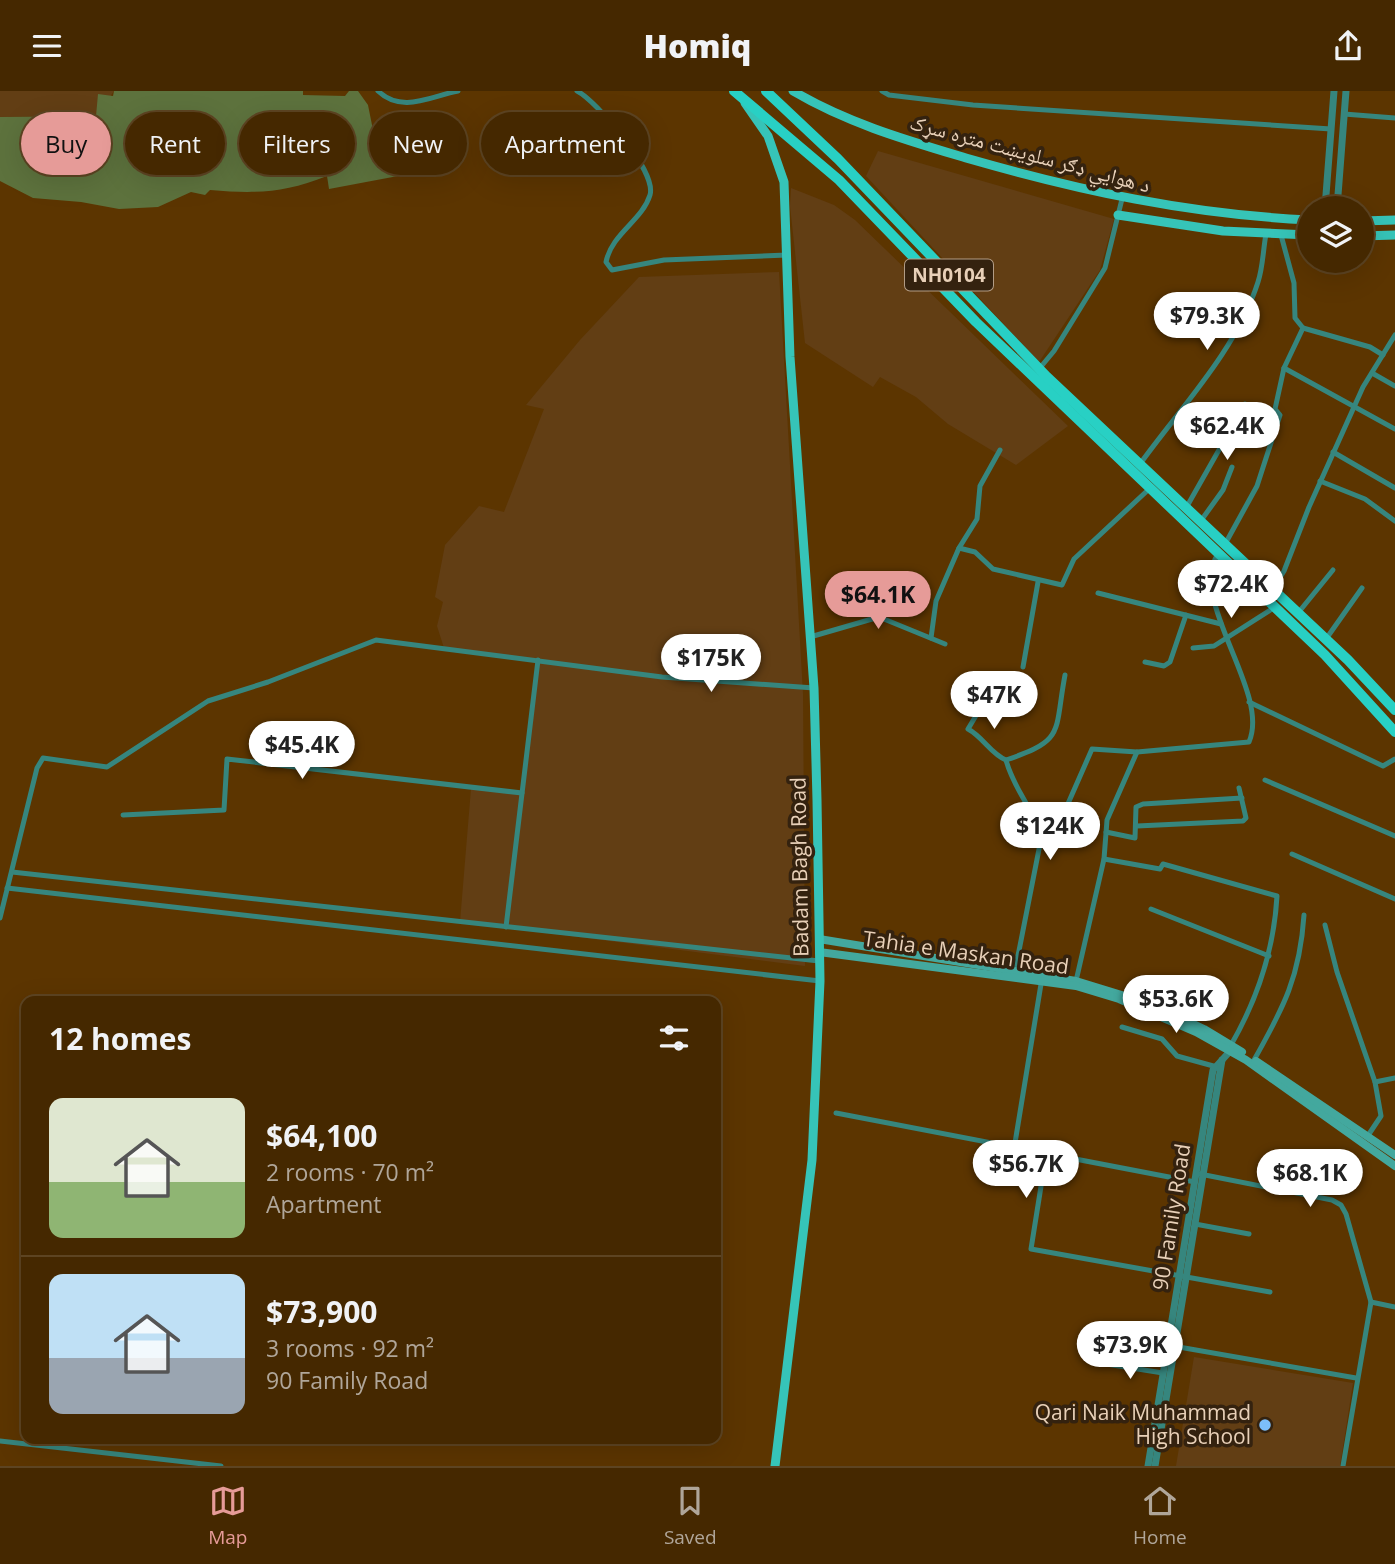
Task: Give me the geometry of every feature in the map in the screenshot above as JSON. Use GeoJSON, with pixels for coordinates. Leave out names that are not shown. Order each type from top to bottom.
{"type":"FeatureCollection","features":[{"type":"Feature","properties":{"kind":"highway","name":"NH0104"},"geometry":{"type":"LineString","coordinates":[[766,91],[851,172],[1039,369],[1200,522],[1221,550],[1325,655],[1395,732]]}},
{"type":"Feature","properties":{"kind":"highway","name":"NH0104"},"geometry":{"type":"LineString","coordinates":[[737,94],[839,180],[908,254],[1148,490],[1273,589],[1395,710]]}},
{"type":"Feature","properties":{"kind":"main road","name":"د هوايي ډګر سلویښت متره سړک"},"geometry":{"type":"LineString","coordinates":[[793,91],[882,133],[1039,179],[1122,199],[1211,213],[1297,219]]}},
{"type":"Feature","properties":{"kind":"main road","name":"Badam Bagh Road"},"geometry":{"type":"LineString","coordinates":[[737,94],[768,136],[777,155],[784,183],[790,357],[814,688],[820,981],[812,1160],[775,1466]]}},
{"type":"Feature","properties":{"kind":"main road"},"geometry":{"type":"LineString","coordinates":[[1118,215],[1184,227],[1297,235]]}},
{"type":"Feature","properties":{"kind":"main road"},"geometry":{"type":"LineString","coordinates":[[1374,221],[1395,221]]}},
{"type":"Feature","properties":{"kind":"main road"},"geometry":{"type":"LineString","coordinates":[[1374,236],[1395,235]]}},
{"type":"Feature","properties":{"kind":"main road","name":"Tahia e Maskan Road"},"geometry":{"type":"LineString","coordinates":[[819,939],[1015,971],[1119,999],[1232,1048],[1395,1165]]}},
{"type":"Feature","properties":{"kind":"main road","name":"Tahia e Maskan Road"},"geometry":{"type":"LineString","coordinates":[[819,957],[1076,981],[1151,1004],[1254,1060],[1395,1156]]}},
{"type":"Feature","properties":{"kind":"street"},"geometry":{"type":"LineString","coordinates":[[378,91],[391,100],[404,104],[458,91]]}},
{"type":"Feature","properties":{"kind":"street"},"geometry":{"type":"LineString","coordinates":[[577,91],[589,99],[627,144],[643,167],[651,189],[645,205],[615,239],[608,252],[606,262],[612,270],[664,260],[787,255]]}},
{"type":"Feature","properties":{"kind":"street"},"geometry":{"type":"LineString","coordinates":[[882,91],[889,95],[973,105],[1331,129]]}},
{"type":"Feature","properties":{"kind":"street"},"geometry":{"type":"LineString","coordinates":[[1326,196],[1334,91]]}},
{"type":"Feature","properties":{"kind":"street"},"geometry":{"type":"LineString","coordinates":[[1338,196],[1346,91]]}},
{"type":"Feature","properties":{"kind":"street"},"geometry":{"type":"LineString","coordinates":[[1344,114],[1395,118]]}},
{"type":"Feature","properties":{"kind":"street"},"geometry":{"type":"LineString","coordinates":[[1039,369],[1054,351],[1105,268],[1122,199]]}},
{"type":"Feature","properties":{"kind":"street"},"geometry":{"type":"LineString","coordinates":[[1139,464],[1209,374],[1233,333],[1259,279],[1266,234]]}},
{"type":"Feature","properties":{"kind":"street"},"geometry":{"type":"LineString","coordinates":[[1282,235],[1296,293],[1295,318],[1303,328],[1370,347],[1383,355]]}},
{"type":"Feature","properties":{"kind":"street"},"geometry":{"type":"LineString","coordinates":[[1041,839],[1052,839],[1091,749],[1137,752],[1249,742],[1254,728],[1249,702],[1229,638],[1221,624],[1209,577],[1210,565],[1257,486],[1280,415],[1275,409],[1284,368],[1303,328]]}},
{"type":"Feature","properties":{"kind":"street"},"geometry":{"type":"LineString","coordinates":[[1273,589],[1284,571],[1354,406],[1395,335]]}},
{"type":"Feature","properties":{"kind":"street"},"geometry":{"type":"LineString","coordinates":[[1284,368],[1395,429]]}},
{"type":"Feature","properties":{"kind":"street"},"geometry":{"type":"LineString","coordinates":[[1372,373],[1395,386]]}},
{"type":"Feature","properties":{"kind":"street"},"geometry":{"type":"LineString","coordinates":[[1186,508],[1245,404]]}},
{"type":"Feature","properties":{"kind":"street"},"geometry":{"type":"LineString","coordinates":[[931,638],[936,601],[959,548],[977,519],[980,486],[1000,450]]}},
{"type":"Feature","properties":{"kind":"street"},"geometry":{"type":"LineString","coordinates":[[1333,452],[1395,488]]}},
{"type":"Feature","properties":{"kind":"street"},"geometry":{"type":"LineString","coordinates":[[1200,522],[1223,490],[1232,467]]}},
{"type":"Feature","properties":{"kind":"street"},"geometry":{"type":"LineString","coordinates":[[1320,481],[1364,499],[1395,521]]}},
{"type":"Feature","properties":{"kind":"street"},"geometry":{"type":"LineString","coordinates":[[959,548],[975,552],[993,569],[1038,582],[1062,585],[1074,559],[1148,490]]}},
{"type":"Feature","properties":{"kind":"street"},"geometry":{"type":"LineString","coordinates":[[1298,613],[1333,570]]}},
{"type":"Feature","properties":{"kind":"street"},"geometry":{"type":"LineString","coordinates":[[1023,667],[1038,582]]}},
{"type":"Feature","properties":{"kind":"street"},"geometry":{"type":"LineString","coordinates":[[1326,639],[1362,588]]}},
{"type":"Feature","properties":{"kind":"street"},"geometry":{"type":"LineString","coordinates":[[1098,593],[1221,624]]}},
{"type":"Feature","properties":{"kind":"street"},"geometry":{"type":"LineString","coordinates":[[1194,648],[1214,646],[1275,607]]}},
{"type":"Feature","properties":{"kind":"street"},"geometry":{"type":"LineString","coordinates":[[1145,662],[1164,666],[1170,662],[1186,615]]}},
{"type":"Feature","properties":{"kind":"street"},"geometry":{"type":"LineString","coordinates":[[810,637],[879,617],[945,644]]}},
{"type":"Feature","properties":{"kind":"street"},"geometry":{"type":"LineString","coordinates":[[0,918],[37,768],[43,758],[107,767],[208,701],[268,683],[376,640],[662,677],[814,688]]}},
{"type":"Feature","properties":{"kind":"street"},"geometry":{"type":"LineString","coordinates":[[506,927],[538,660]]}},
{"type":"Feature","properties":{"kind":"street"},"geometry":{"type":"LineString","coordinates":[[986,699],[968,729],[980,735],[998,757],[1006,760],[1044,746],[1053,738],[1065,675]]}},
{"type":"Feature","properties":{"kind":"street"},"geometry":{"type":"LineString","coordinates":[[1249,702],[1382,766],[1395,759]]}},
{"type":"Feature","properties":{"kind":"street"},"geometry":{"type":"LineString","coordinates":[[1076,981],[1104,859],[1107,820],[1137,752]]}},
{"type":"Feature","properties":{"kind":"street"},"geometry":{"type":"LineString","coordinates":[[123,815],[223,810],[227,759],[522,793]]}},
{"type":"Feature","properties":{"kind":"street"},"geometry":{"type":"LineString","coordinates":[[1006,760],[1016,790],[1038,824],[1041,839],[1015,971]]}},
{"type":"Feature","properties":{"kind":"street"},"geometry":{"type":"LineString","coordinates":[[1265,780],[1395,836]]}},
{"type":"Feature","properties":{"kind":"street"},"geometry":{"type":"LineString","coordinates":[[1137,826],[1243,821],[1246,818],[1239,788]]}},
{"type":"Feature","properties":{"kind":"street"},"geometry":{"type":"LineString","coordinates":[[1106,832],[1135,838],[1136,807],[1143,804],[1242,798]]}},
{"type":"Feature","properties":{"kind":"street"},"geometry":{"type":"LineString","coordinates":[[1292,854],[1395,899]]}},
{"type":"Feature","properties":{"kind":"street"},"geometry":{"type":"LineString","coordinates":[[1104,859],[1160,869],[1163,863],[1277,895],[1275,931],[1269,956],[1249,1013],[1232,1048],[1219,1064],[1177,1056],[1162,1039],[1122,1027]]}},
{"type":"Feature","properties":{"kind":"street"},"geometry":{"type":"LineString","coordinates":[[12,872],[506,927],[819,957]]}},
{"type":"Feature","properties":{"kind":"street"},"geometry":{"type":"LineString","coordinates":[[7,888],[820,981]]}},
{"type":"Feature","properties":{"kind":"street"},"geometry":{"type":"LineString","coordinates":[[1151,909],[1269,956]]}},
{"type":"Feature","properties":{"kind":"street"},"geometry":{"type":"LineString","coordinates":[[1254,1060],[1292,985],[1301,955],[1304,915]]}},
{"type":"Feature","properties":{"kind":"street"},"geometry":{"type":"LineString","coordinates":[[1325,925],[1337,972],[1375,1082],[1381,1116],[1367,1137]]}},
{"type":"Feature","properties":{"kind":"street"},"geometry":{"type":"LineString","coordinates":[[1014,1149],[1042,978]]}},
{"type":"Feature","properties":{"kind":"street","name":"90 Family Road"},"geometry":{"type":"LineString","coordinates":[[1155,1466],[1171,1346],[1219,1064]]}},
{"type":"Feature","properties":{"kind":"street"},"geometry":{"type":"LineString","coordinates":[[1375,1082],[1395,1079]]}},
{"type":"Feature","properties":{"kind":"street"},"geometry":{"type":"LineString","coordinates":[[836,1113],[1046,1155],[1198,1177],[1332,1200],[1341,1205],[1371,1303],[1343,1466]]}},
{"type":"Feature","properties":{"kind":"street"},"geometry":{"type":"LineString","coordinates":[[1046,1155],[1031,1249],[1270,1292]]}},
{"type":"Feature","properties":{"kind":"street","name":"90 Family Road"},"geometry":{"type":"LineString","coordinates":[[1183,1276],[1195,1224],[1198,1177]]}},
{"type":"Feature","properties":{"kind":"street"},"geometry":{"type":"LineString","coordinates":[[1195,1224],[1249,1234]]}},
{"type":"Feature","properties":{"kind":"street"},"geometry":{"type":"LineString","coordinates":[[1371,1303],[1395,1307]]}},
{"type":"Feature","properties":{"kind":"street"},"geometry":{"type":"LineString","coordinates":[[1171,1346],[1356,1378]]}},
{"type":"Feature","properties":{"kind":"street","name":"90 Family Road"},"geometry":{"type":"LineString","coordinates":[[1148,1466],[1163,1373],[1171,1346]]}},
{"type":"Feature","properties":{"kind":"street"},"geometry":{"type":"LineString","coordinates":[[1100,1363],[1163,1373]]}},
{"type":"Feature","properties":{"kind":"street"},"geometry":{"type":"LineString","coordinates":[[0,1441],[21,1443]]}},
{"type":"Feature","properties":{"kind":"street"},"geometry":{"type":"LineString","coordinates":[[27,1444],[221,1466]]}},
{"type":"Feature","properties":{"kind":"shaded area"},"geometry":{"type":"Polygon","coordinates":[[[0,91],[114,91],[100,112],[21,112],[21,117],[0,117],[0,91]]]}},
{"type":"Feature","properties":{"kind":"shaded area"},"geometry":{"type":"Polygon","coordinates":[[[878,151],[1114,219],[1100,270],[1039,362],[866,176],[878,151]]]}},
{"type":"Feature","properties":{"kind":"shaded area"},"geometry":{"type":"Polygon","coordinates":[[[791,188],[834,205],[855,220],[1068,426],[1016,465],[948,424],[916,397],[880,377],[873,387],[805,343],[790,206],[791,188]]]}},
{"type":"Feature","properties":{"kind":"shaded area"},"geometry":{"type":"Polygon","coordinates":[[[779,272],[803,694],[805,966],[460,922],[471,789],[521,793],[538,661],[444,648],[437,626],[443,602],[435,597],[445,545],[479,506],[504,512],[544,409],[526,405],[580,340],[639,277],[779,272]]]}},
{"type":"Feature","properties":{"kind":"shaded area","name":"Qari Naik Muhammad High School"},"geometry":{"type":"Polygon","coordinates":[[[1194,1357],[1353,1383],[1340,1466],[1176,1466],[1194,1357]]]}},
{"type":"Feature","properties":{"kind":"green space"},"geometry":{"type":"Polygon","coordinates":[[[114,91],[303,91],[303,95],[345,96],[349,91],[358,91],[368,105],[369,112],[369,175],[398,176],[329,189],[327,176],[270,191],[210,190],[205,195],[191,192],[158,207],[119,209],[81,202],[33,198],[0,181],[0,117],[21,117],[21,175],[111,175],[111,112],[96,112],[98,94],[113,96],[114,91]]]}},
{"type":"Feature","properties":{"kind":"place","name":"Qari Naik Muhammad High School"},"geometry":{"type":"Point","coordinates":[1265,1425]}}]}
